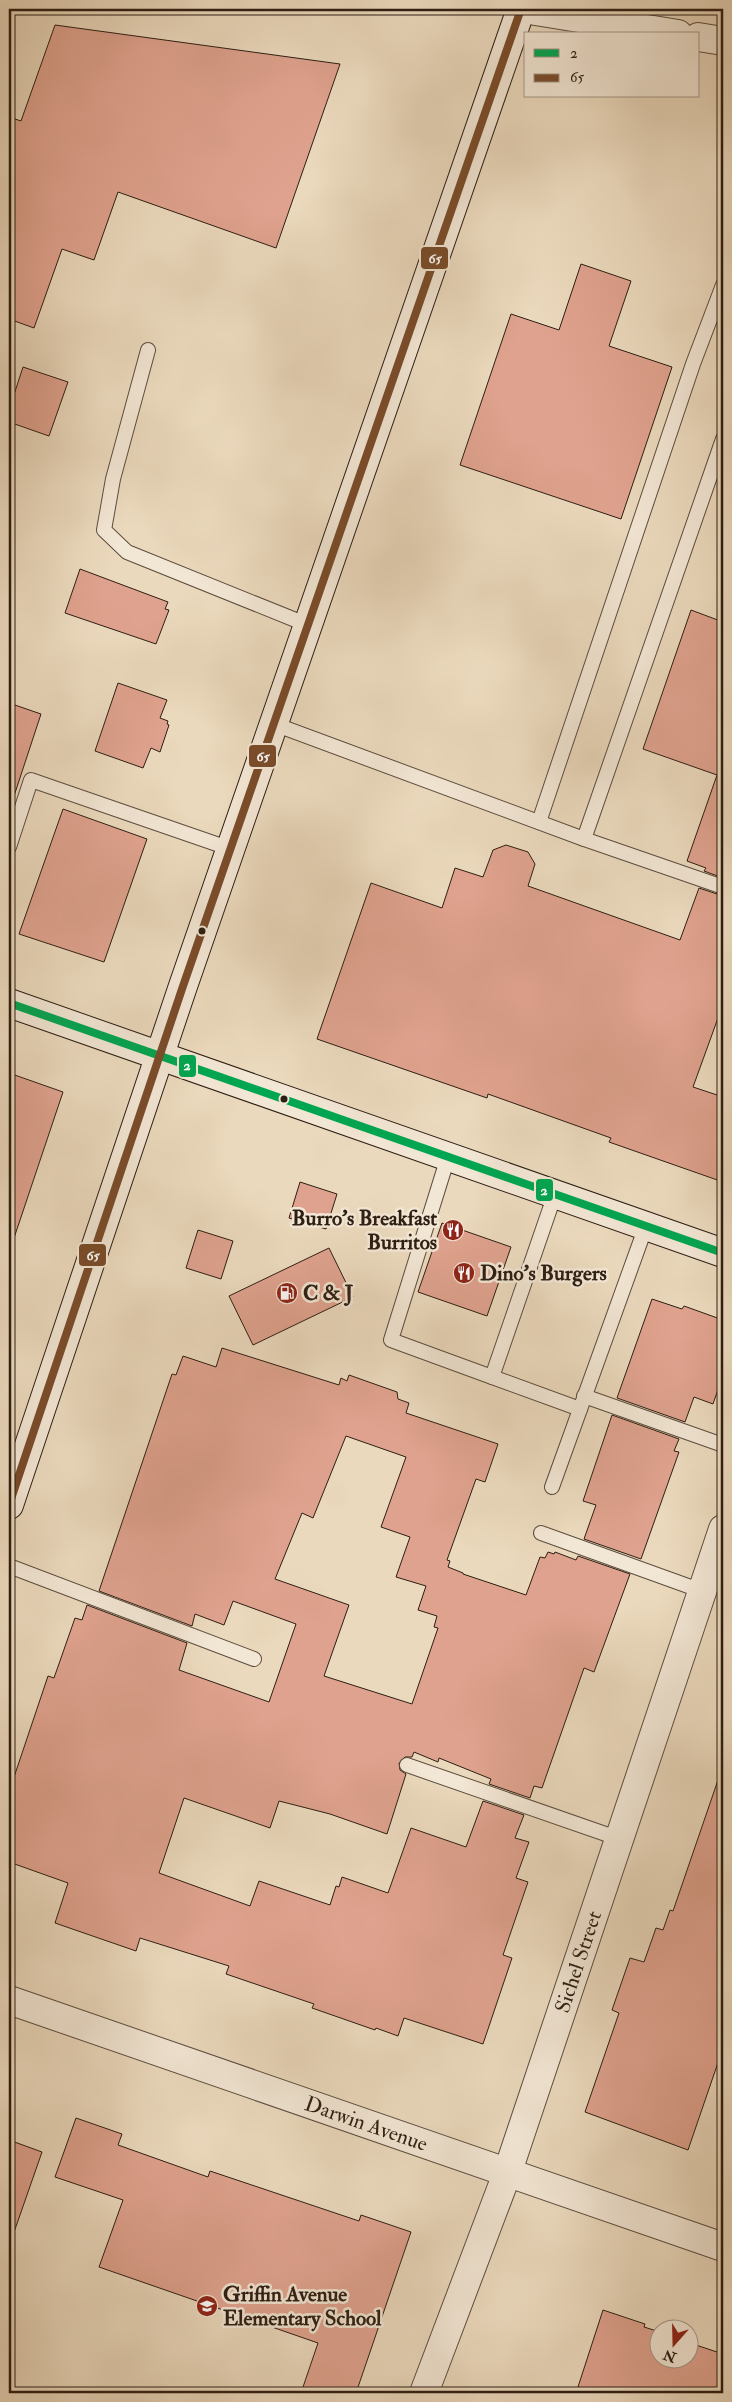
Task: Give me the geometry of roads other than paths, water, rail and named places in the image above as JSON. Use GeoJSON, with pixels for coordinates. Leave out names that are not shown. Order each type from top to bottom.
{"type":"FeatureCollection","features":[{"type":"Feature","properties":{"kind":"main road"},"geometry":{"type":"LineString","coordinates":[[9,1505],[230,849],[502,61],[522,9],[666,32]]}},
{"type":"Feature","properties":{"kind":"main road"},"geometry":{"type":"LineString","coordinates":[[700,37],[723,41]]}},
{"type":"Feature","properties":{"kind":"main road"},"geometry":{"type":"LineString","coordinates":[[9,1003],[723,1253]]}},
{"type":"Feature","properties":{"kind":"main road","name":"Sichel Street"},"geometry":{"type":"LineString","coordinates":[[424,2393],[508,2171],[723,1529]]}},
{"type":"Feature","properties":{"kind":"main road","name":"Darwin Avenue"},"geometry":{"type":"LineString","coordinates":[[9,2000],[508,2171],[723,2247]]}},
{"type":"Feature","properties":{"kind":"lane"},"geometry":{"type":"LineString","coordinates":[[539,822],[693,364],[723,285]]}},
{"type":"Feature","properties":{"kind":"lane"},"geometry":{"type":"LineString","coordinates":[[148,350],[113,479],[104,530],[127,552],[308,625]]}},
{"type":"Feature","properties":{"kind":"lane"},"geometry":{"type":"LineString","coordinates":[[584,839],[723,439]]}},
{"type":"Feature","properties":{"kind":"lane"},"geometry":{"type":"LineString","coordinates":[[274,724],[584,839],[723,887]]}},
{"type":"Feature","properties":{"kind":"lane"},"geometry":{"type":"LineString","coordinates":[[9,847],[31,780],[230,849]]}},
{"type":"Feature","properties":{"kind":"lane"},"geometry":{"type":"LineString","coordinates":[[448,1157],[391,1340],[492,1377],[723,1445]]}},
{"type":"Feature","properties":{"kind":"lane"},"geometry":{"type":"LineString","coordinates":[[492,1377],[555,1194]]}},
{"type":"Feature","properties":{"kind":"lane"},"geometry":{"type":"LineString","coordinates":[[552,1487],[646,1226]]}},
{"type":"Feature","properties":{"kind":"lane"},"geometry":{"type":"LineString","coordinates":[[541,1533],[702,1591]]}},
{"type":"Feature","properties":{"kind":"lane"},"geometry":{"type":"LineString","coordinates":[[9,1566],[254,1659]]}},
{"type":"Feature","properties":{"kind":"lane"},"geometry":{"type":"LineString","coordinates":[[407,1765],[620,1839]]}},
{"type":"Feature","properties":{"kind":"place","name":"Burro's Breakfast Burritos"},"geometry":{"type":"Point","coordinates":[453,1230]}},
{"type":"Feature","properties":{"kind":"place","name":"Dino's Burgers"},"geometry":{"type":"Point","coordinates":[464,1273]}},
{"type":"Feature","properties":{"kind":"place","name":"C & J"},"geometry":{"type":"Point","coordinates":[287,1293]}},
{"type":"Feature","properties":{"kind":"place","name":"Griffin Avenue Elementary School"},"geometry":{"type":"Point","coordinates":[207,2306]}}]}
